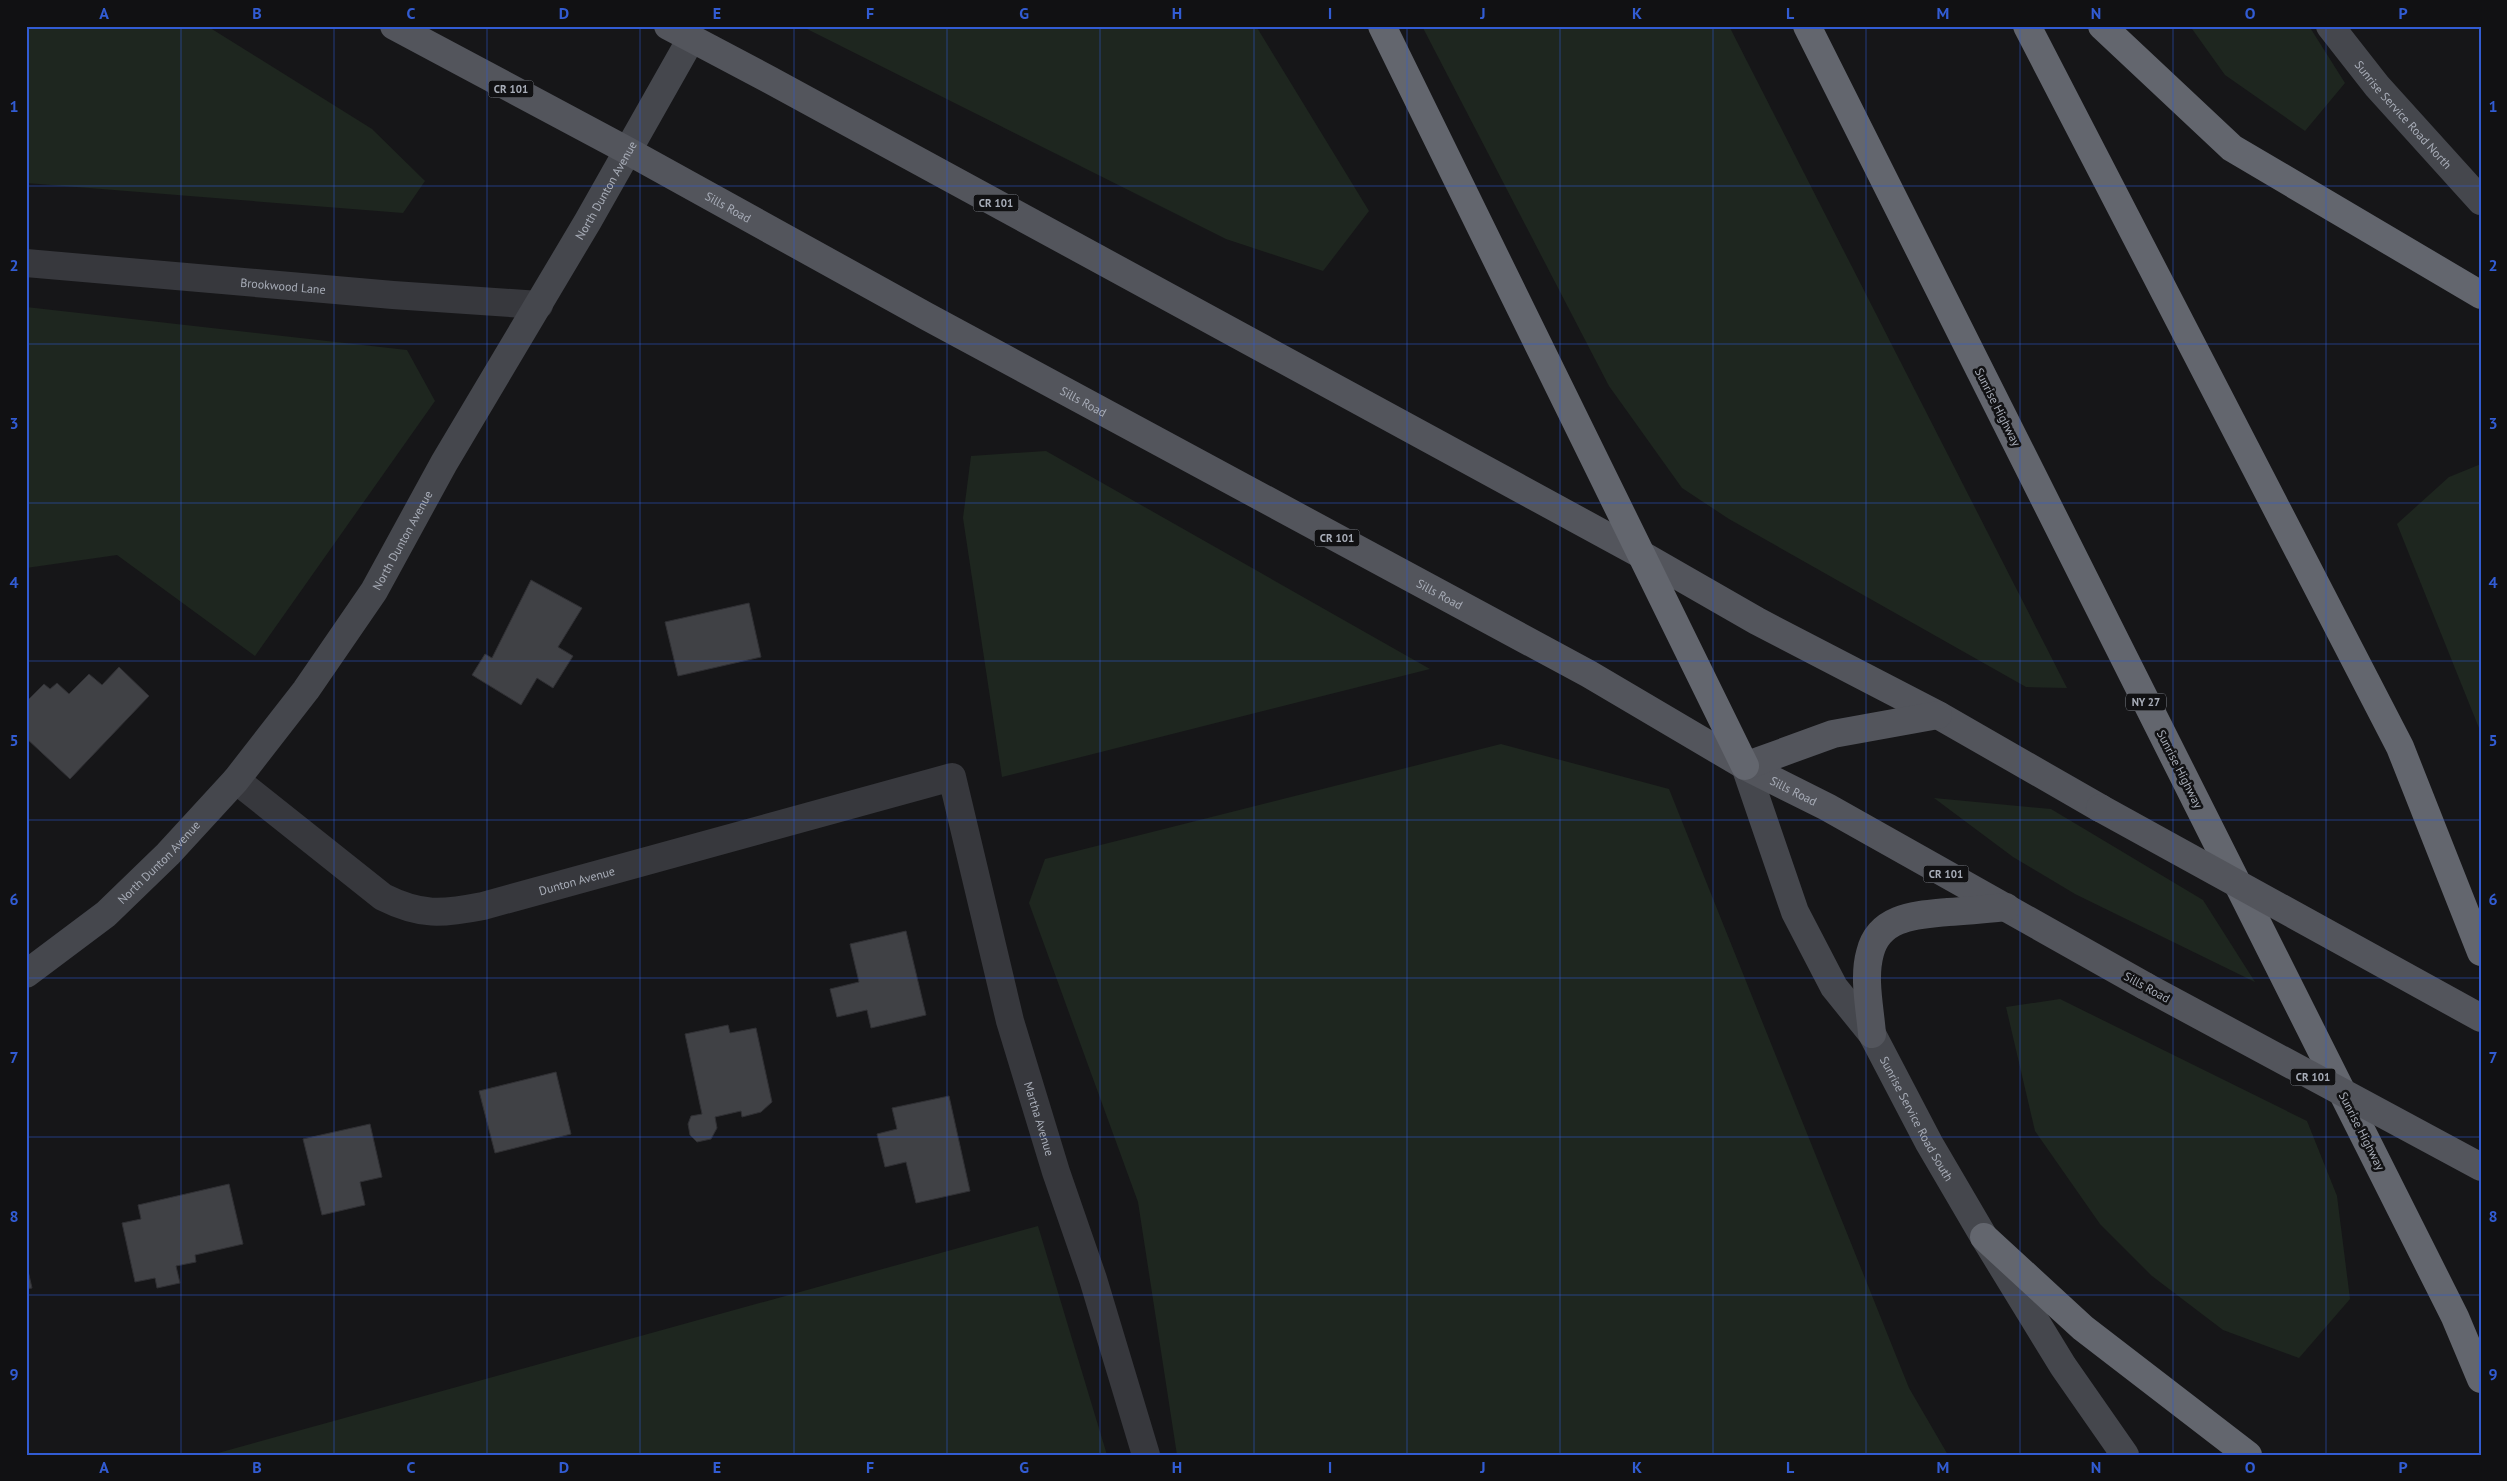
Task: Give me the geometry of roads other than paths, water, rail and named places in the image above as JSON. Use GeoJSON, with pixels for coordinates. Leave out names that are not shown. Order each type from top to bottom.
{"type":"FeatureCollection","features":[{"type":"Feature","properties":{"kind":"highway"},"geometry":{"type":"LineString","coordinates":[[1382,26],[1745,766]]}},
{"type":"Feature","properties":{"kind":"highway","name":"Sunrise Highway"},"geometry":{"type":"LineString","coordinates":[[1807,26],[2451,1308],[2481,1380]]}},
{"type":"Feature","properties":{"kind":"highway"},"geometry":{"type":"LineString","coordinates":[[2027,26],[2400,747],[2481,952]]}},
{"type":"Feature","properties":{"kind":"highway"},"geometry":{"type":"LineString","coordinates":[[2102,26],[2232,148],[2481,295]]}},
{"type":"Feature","properties":{"kind":"highway"},"geometry":{"type":"LineString","coordinates":[[1984,1237],[2083,1328],[2248,1455]]}},
{"type":"Feature","properties":{"kind":"main road","name":"Sills Road"},"geometry":{"type":"LineString","coordinates":[[394,26],[628,150],[926,316],[1589,674],[1745,766],[1827,807],[2145,986],[2481,1167]]}},
{"type":"Feature","properties":{"kind":"main road","name":"CR 101"},"geometry":{"type":"LineString","coordinates":[[679,32],[779,84],[1642,556],[1757,621],[1938,715],[2100,808],[2481,1018]]}},
{"type":"Feature","properties":{"kind":"main road"},"geometry":{"type":"LineString","coordinates":[[1745,766],[1833,734],[1938,715]]}},
{"type":"Feature","properties":{"kind":"main road"},"geometry":{"type":"LineString","coordinates":[[1872,1034],[1867,976],[1870,952],[1878,936],[1890,924],[1909,915],[2006,907]]}},
{"type":"Feature","properties":{"kind":"street","name":"Sunrise Service Road North"},"geometry":{"type":"LineString","coordinates":[[2330,26],[2377,86],[2481,201]]}},
{"type":"Feature","properties":{"kind":"street","name":"North Dunton Avenue"},"geometry":{"type":"LineString","coordinates":[[26,974],[106,914],[168,854],[236,780],[306,690],[374,591],[444,463],[539,305],[628,150],[679,32]]}},
{"type":"Feature","properties":{"kind":"street","name":"Brookwood Lane"},"geometry":{"type":"LineString","coordinates":[[26,262],[393,295],[539,305]]}},
{"type":"Feature","properties":{"kind":"street","name":"Sunrise Service Road South"},"geometry":{"type":"LineString","coordinates":[[1745,766],[1795,912],[1834,987],[1872,1034],[1929,1143],[1984,1237],[2063,1366],[2125,1455]]}},
{"type":"Feature","properties":{"kind":"street","name":"Dunton Avenue"},"geometry":{"type":"LineString","coordinates":[[236,780],[382,897],[406,908],[430,913],[483,906],[952,777]]}},
{"type":"Feature","properties":{"kind":"street","name":"Martha Avenue"},"geometry":{"type":"LineString","coordinates":[[952,777],[1010,1021],[1056,1172],[1093,1279],[1146,1455]]}}]}
